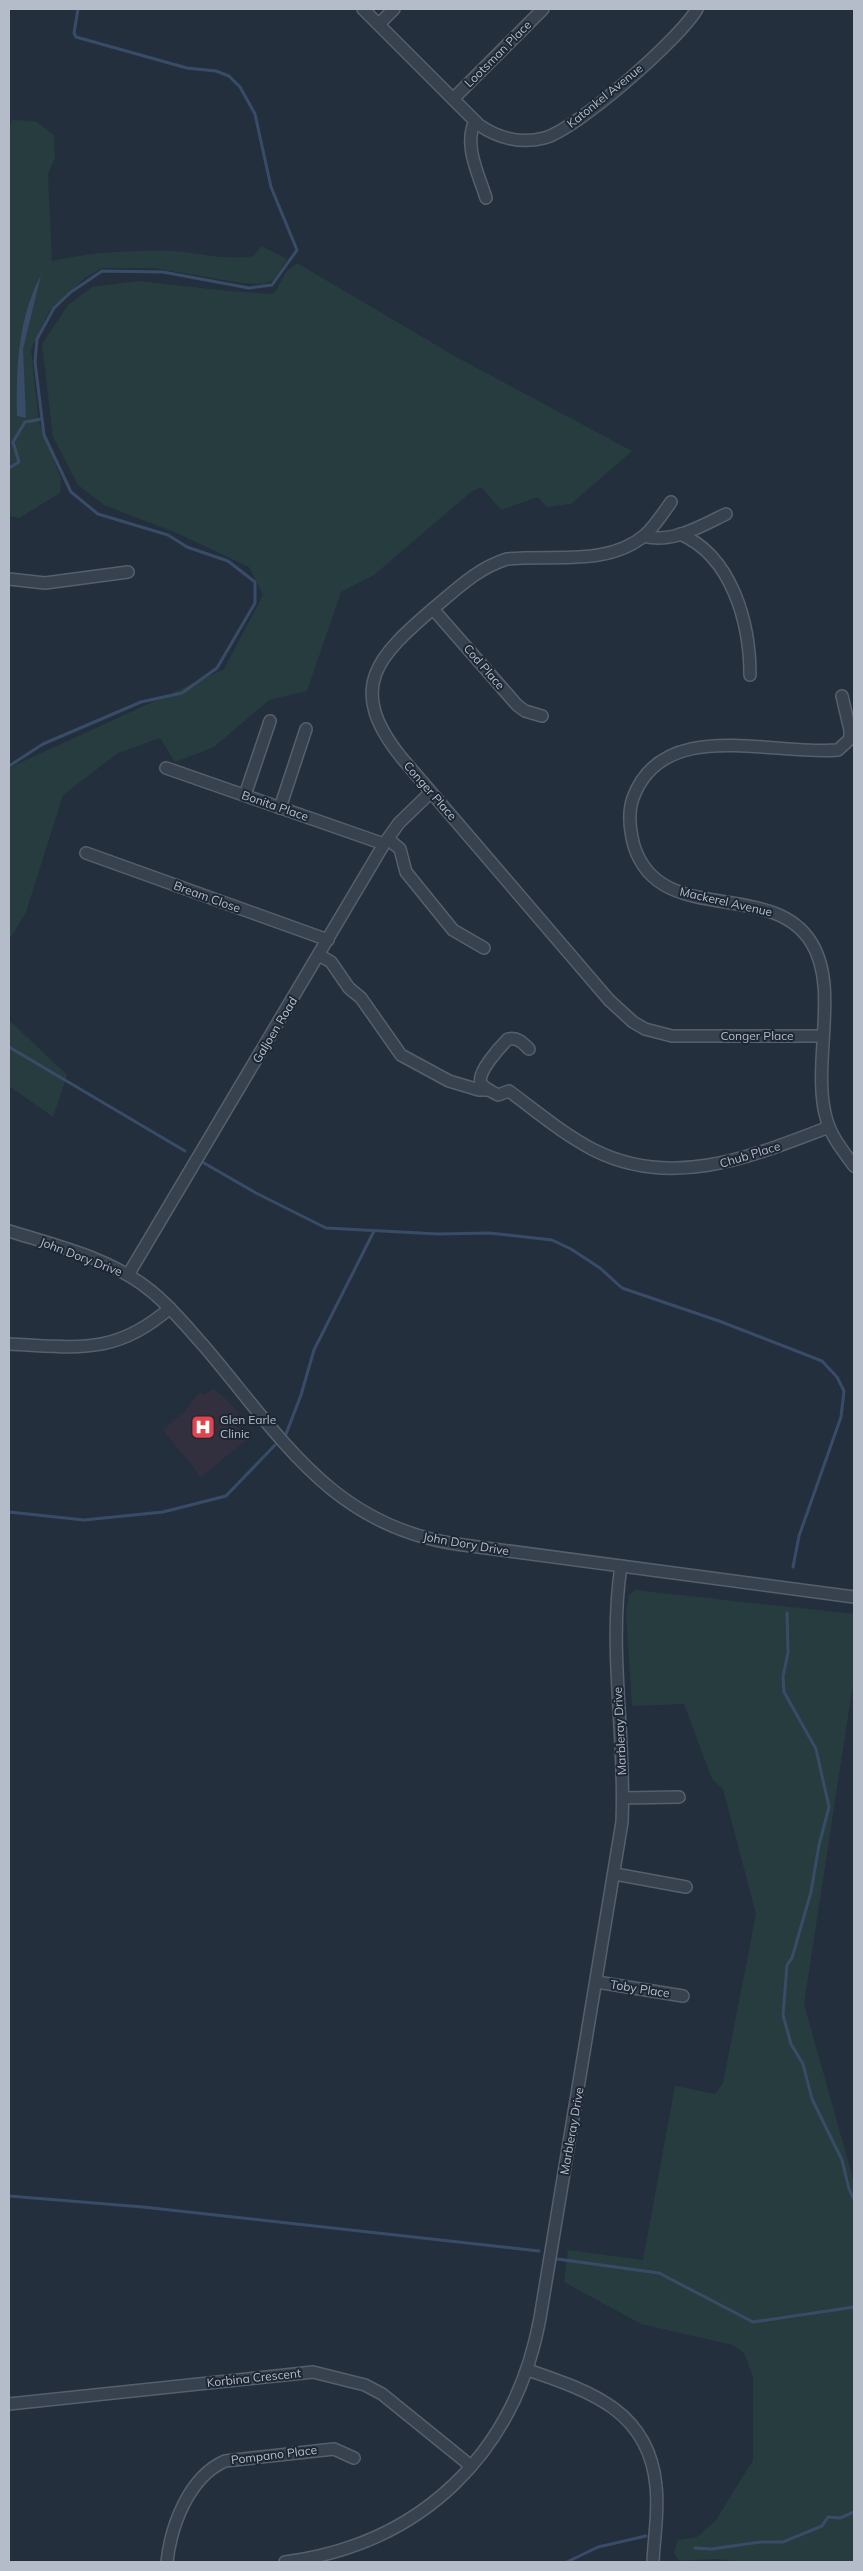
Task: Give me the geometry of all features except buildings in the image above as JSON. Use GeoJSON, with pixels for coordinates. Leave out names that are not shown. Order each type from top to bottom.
{"type":"FeatureCollection","features":[{"type":"Feature","properties":{"kind":"street","name":"Katonkel Avenue"},"geometry":{"type":"LineString","coordinates":[[363,9],[475,121],[490,132],[512,140],[537,139],[562,131],[672,41],[697,9]]}},
{"type":"Feature","properties":{"kind":"street"},"geometry":{"type":"LineString","coordinates":[[379,24],[394,9]]}},
{"type":"Feature","properties":{"kind":"street","name":"Lootsman Place"},"geometry":{"type":"LineString","coordinates":[[453,99],[543,9]]}},
{"type":"Feature","properties":{"kind":"street"},"geometry":{"type":"LineString","coordinates":[[475,121],[470,134],[470,143],[486,198]]}},
{"type":"Feature","properties":{"kind":"street","name":"Conger Place"},"geometry":{"type":"LineString","coordinates":[[672,502],[644,536],[630,546],[607,554],[523,557],[494,563],[474,574],[395,643],[384,657],[374,681],[372,696],[374,712],[384,737],[609,1000],[633,1022],[645,1029],[672,1036],[822,1036]]}},
{"type":"Feature","properties":{"kind":"street"},"geometry":{"type":"LineString","coordinates":[[644,536],[659,538],[680,534],[726,514]]}},
{"type":"Feature","properties":{"kind":"street"},"geometry":{"type":"LineString","coordinates":[[680,534],[704,550],[733,587],[748,648],[750,675]]}},
{"type":"Feature","properties":{"kind":"street"},"geometry":{"type":"LineString","coordinates":[[9,579],[50,583],[128,572]]}},
{"type":"Feature","properties":{"kind":"street","name":"Cod Place"},"geometry":{"type":"LineString","coordinates":[[433,609],[517,705],[525,711],[542,716]]}},
{"type":"Feature","properties":{"kind":"street","name":"Mackerel Avenue"},"geometry":{"type":"LineString","coordinates":[[842,696],[850,730],[850,739],[838,750],[700,746],[676,752],[662,759],[644,777],[633,799],[630,813],[632,839],[641,861],[655,878],[668,887],[703,898],[772,911],[795,924],[806,934],[816,950],[822,968],[824,985],[822,1036],[824,1108],[829,1127],[854,1166]]}},
{"type":"Feature","properties":{"kind":"street"},"geometry":{"type":"LineString","coordinates":[[245,795],[270,721]]}},
{"type":"Feature","properties":{"kind":"street"},"geometry":{"type":"LineString","coordinates":[[280,808],[306,729]]}},
{"type":"Feature","properties":{"kind":"street","name":"Bonita Place"},"geometry":{"type":"LineString","coordinates":[[166,768],[280,808],[386,842]]}},
{"type":"Feature","properties":{"kind":"street","name":"Galjoen Road"},"geometry":{"type":"LineString","coordinates":[[128,1275],[386,842],[406,816],[431,792]]}},
{"type":"Feature","properties":{"kind":"street"},"geometry":{"type":"LineString","coordinates":[[386,842],[400,849],[406,872],[453,930],[484,948]]}},
{"type":"Feature","properties":{"kind":"street","name":"Bream Close"},"geometry":{"type":"LineString","coordinates":[[86,853],[328,940]]}},
{"type":"Feature","properties":{"kind":"street"},"geometry":{"type":"LineString","coordinates":[[319,954],[331,962],[349,988],[361,998],[401,1054],[449,1081],[479,1090],[489,1090]]}},
{"type":"Feature","properties":{"kind":"street"},"geometry":{"type":"LineString","coordinates":[[489,1090],[481,1084],[481,1076],[496,1051],[508,1038],[524,1042],[529,1049]]}},
{"type":"Feature","properties":{"kind":"street","name":"Chub Place"},"geometry":{"type":"LineString","coordinates":[[489,1090],[498,1095],[509,1091],[577,1140],[596,1151],[654,1166],[681,1168],[730,1162],[829,1127]]}},
{"type":"Feature","properties":{"kind":"street","name":"John Dory Drive"},"geometry":{"type":"LineString","coordinates":[[9,1231],[76,1252],[128,1275],[151,1291],[170,1308],[304,1465],[330,1490],[359,1510],[401,1531],[437,1541],[854,1597]]}},
{"type":"Feature","properties":{"kind":"street"},"geometry":{"type":"LineString","coordinates":[[9,1344],[81,1347],[114,1342],[144,1329],[170,1308]]}},
{"type":"Feature","properties":{"kind":"street","name":"Marbleray Drive"},"geometry":{"type":"LineString","coordinates":[[285,2562],[326,2555],[381,2536],[428,2507],[471,2466],[503,2422],[528,2370],[540,2318],[615,1874],[623,1798],[616,1634],[616,1601],[621,1566]]}},
{"type":"Feature","properties":{"kind":"street"},"geometry":{"type":"LineString","coordinates":[[623,1798],[680,1797]]}},
{"type":"Feature","properties":{"kind":"street"},"geometry":{"type":"LineString","coordinates":[[615,1874],[686,1887]]}},
{"type":"Feature","properties":{"kind":"street","name":"Toby Place"},"geometry":{"type":"LineString","coordinates":[[597,1982],[683,1996]]}},
{"type":"Feature","properties":{"kind":"street"},"geometry":{"type":"LineString","coordinates":[[528,2370],[595,2395],[608,2403],[635,2428],[651,2460],[656,2480],[657,2500],[652,2562]]}},
{"type":"Feature","properties":{"kind":"street","name":"Korbina Crescent"},"geometry":{"type":"LineString","coordinates":[[9,2404],[313,2372],[365,2385],[382,2394],[471,2466]]}},
{"type":"Feature","properties":{"kind":"street","name":"Pompano Place"},"geometry":{"type":"LineString","coordinates":[[166,2562],[170,2541],[190,2492],[202,2475],[214,2466],[225,2461],[334,2449],[354,2458]]}},
{"type":"Feature","properties":{"kind":"shaded area"},"geometry":{"type":"Polygon","coordinates":[[[213,1389],[223,1396],[239,1413],[232,1420],[246,1440],[201,1477],[163,1430],[184,1412],[200,1392],[204,1395],[213,1389]]]}},
{"type":"Feature","properties":{"kind":"green space"},"geometry":{"type":"Polygon","coordinates":[[[12,120],[35,121],[54,135],[55,158],[48,174],[52,261],[112,252],[143,251],[174,251],[234,258],[254,256],[261,246],[287,259],[274,280],[263,284],[241,283],[154,268],[102,268],[85,278],[49,311],[31,349],[39,422],[61,479],[60,493],[19,518],[9,516],[9,127],[12,120]]]}},
{"type":"Feature","properties":{"kind":"green space"},"geometry":{"type":"Polygon","coordinates":[[[297,263],[458,358],[632,451],[571,504],[547,507],[538,497],[501,510],[481,487],[471,492],[374,575],[341,592],[307,691],[269,700],[214,747],[175,762],[160,738],[118,753],[63,795],[26,912],[9,940],[9,768],[224,669],[263,595],[249,567],[179,534],[104,505],[78,485],[53,437],[42,344],[68,305],[92,287],[138,281],[274,294],[286,272],[297,263]]]}},
{"type":"Feature","properties":{"kind":"green space"},"geometry":{"type":"Polygon","coordinates":[[[9,1020],[67,1075],[53,1117],[9,1086],[9,1020]]]}},
{"type":"Feature","properties":{"kind":"green space"},"geometry":{"type":"Polygon","coordinates":[[[635,1590],[854,1614],[854,1677],[804,2004],[854,2182],[854,2562],[753,2562],[714,2559],[679,2561],[674,2552],[678,2540],[697,2537],[716,2520],[753,2460],[753,2376],[744,2353],[733,2345],[641,2324],[564,2282],[568,2250],[643,2260],[675,2086],[715,2094],[723,2083],[756,1914],[723,1789],[712,1779],[684,1704],[632,1706],[626,1613],[629,1595],[635,1590]]]}},
{"type":"Feature","properties":{"kind":"water"},"geometry":{"type":"Polygon","coordinates":[[[41,275],[23,349],[26,418],[17,416],[18,362],[27,309],[41,275]]]}},
{"type":"Feature","properties":{"kind":"waterway"},"geometry":{"type":"LineString","coordinates":[[9,766],[43,744],[141,702],[182,693],[217,668],[255,603],[255,582],[228,561],[187,547],[168,535],[98,514],[71,492],[44,435],[35,362],[37,339],[54,308],[71,292],[102,271],[163,272],[249,288],[272,285],[297,250],[271,187],[255,114],[240,87],[229,76],[216,71],[187,68],[76,37],[74,33],[78,9]]}},
{"type":"Feature","properties":{"kind":"waterway"},"geometry":{"type":"LineString","coordinates":[[9,468],[19,462],[13,442],[25,422],[42,419]]}},
{"type":"Feature","properties":{"kind":"waterway"},"geometry":{"type":"LineString","coordinates":[[9,1047],[185,1151]]}},
{"type":"Feature","properties":{"kind":"waterway"},"geometry":{"type":"LineString","coordinates":[[204,1163],[256,1193],[326,1228],[438,1234],[489,1233],[552,1240],[571,1249],[600,1268],[622,1288],[719,1321],[822,1361],[837,1377],[844,1391],[841,1417],[799,1536],[793,1567]]}},
{"type":"Feature","properties":{"kind":"waterway"},"geometry":{"type":"LineString","coordinates":[[286,1434],[301,1395],[314,1350],[374,1231]]}},
{"type":"Feature","properties":{"kind":"waterway"},"geometry":{"type":"LineString","coordinates":[[9,1512],[84,1520],[163,1512],[226,1496],[275,1445]]}},
{"type":"Feature","properties":{"kind":"waterway"},"geometry":{"type":"LineString","coordinates":[[787,1613],[788,1653],[783,1676],[784,1692],[816,1749],[829,1807],[819,1845],[811,1892],[792,1958],[787,1965],[783,2015],[791,2044],[803,2064],[812,2099],[842,2160],[849,2189],[854,2199]]}},
{"type":"Feature","properties":{"kind":"waterway"},"geometry":{"type":"LineString","coordinates":[[9,2196],[143,2207],[539,2251]]}},
{"type":"Feature","properties":{"kind":"waterway"},"geometry":{"type":"LineString","coordinates":[[557,2259],[659,2273],[753,2322],[854,2307]]}},
{"type":"Feature","properties":{"kind":"waterway"},"geometry":{"type":"LineString","coordinates":[[695,2548],[712,2549],[760,2542],[783,2542],[822,2526],[828,2517],[840,2518],[854,2512]]}},
{"type":"Feature","properties":{"kind":"waterway"},"geometry":{"type":"LineString","coordinates":[[567,2562],[598,2547],[646,2536]]}},
{"type":"Feature","properties":{"kind":"place","name":"Glen Earle Clinic"},"geometry":{"type":"Point","coordinates":[203,1427]}}]}
